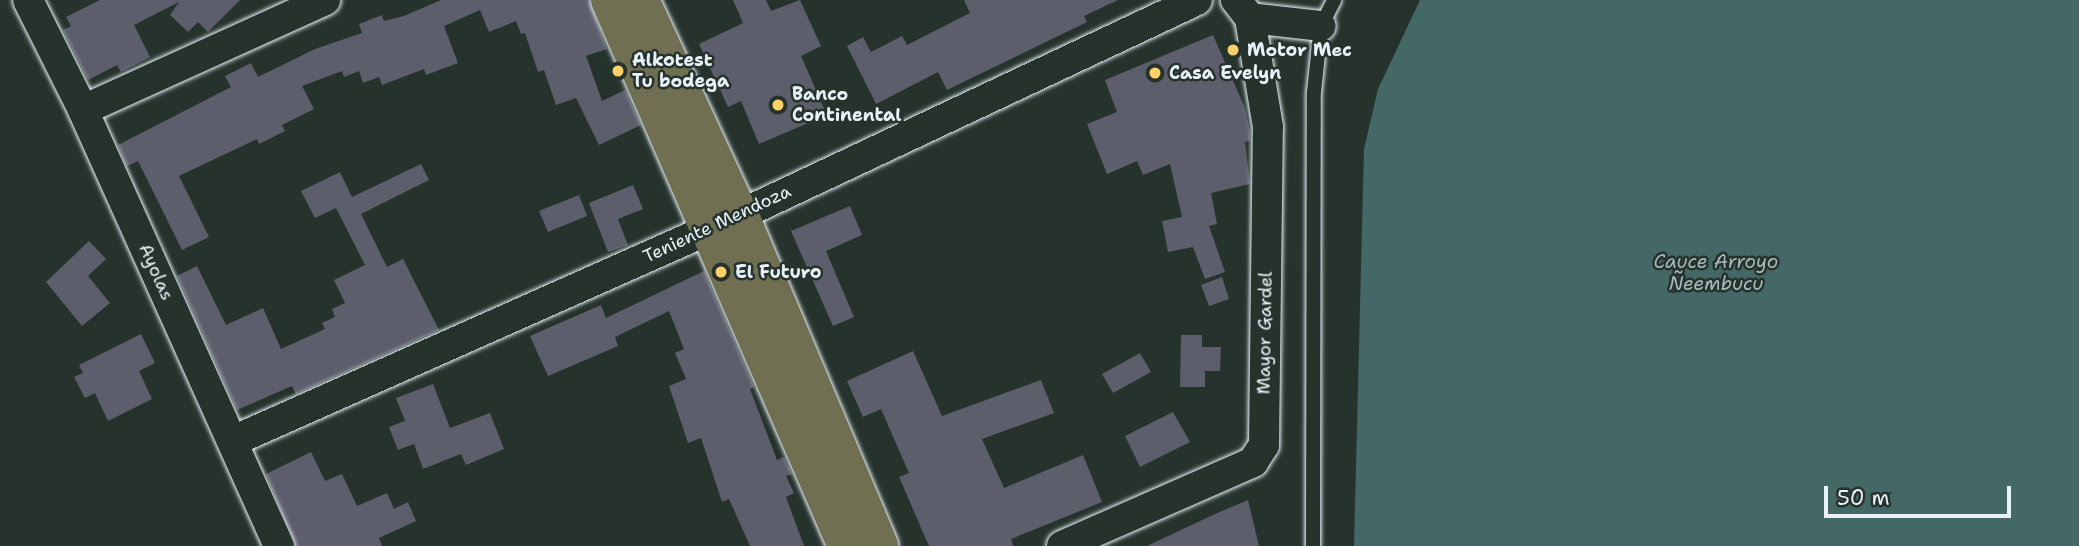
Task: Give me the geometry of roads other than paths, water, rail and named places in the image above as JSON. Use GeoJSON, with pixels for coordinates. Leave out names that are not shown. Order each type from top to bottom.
{"type":"FeatureCollection","features":[{"type":"Feature","properties":{"kind":"main road"},"geometry":{"type":"LineString","coordinates":[[610,0],[724,221],[879,546]]}},
{"type":"Feature","properties":{"kind":"main road"},"geometry":{"type":"LineString","coordinates":[[640,0],[847,546]]}},
{"type":"Feature","properties":{"kind":"street","name":"Ayolas"},"geometry":{"type":"LineString","coordinates":[[28,0],[83,110],[279,546]]}},
{"type":"Feature","properties":{"kind":"street"},"geometry":{"type":"LineString","coordinates":[[83,110],[325,0]]}},
{"type":"Feature","properties":{"kind":"street","name":"Teniente Mendoza"},"geometry":{"type":"LineString","coordinates":[[233,441],[724,221],[1197,0]]}},
{"type":"Feature","properties":{"kind":"street"},"geometry":{"type":"LineString","coordinates":[[1243,9],[1328,13]]}},
{"type":"Feature","properties":{"kind":"street","name":"Mayor Gardel"},"geometry":{"type":"LineString","coordinates":[[1062,546],[1253,461],[1264,444],[1268,127],[1243,9]]}},
{"type":"Feature","properties":{"kind":"lane"},"geometry":{"type":"LineString","coordinates":[[1313,546],[1314,92],[1328,13]]}},
{"type":"Feature","properties":{"kind":"water","name":"Cauce Arroyo Ñeembucu"},"geometry":{"type":"Polygon","coordinates":[[[1420,0],[2079,0],[2079,546],[1354,546],[1364,149],[1378,89],[1420,0]]]}},
{"type":"Feature","properties":{"kind":"place","name":"Motor Mec"},"geometry":{"type":"Point","coordinates":[1233,50]}},
{"type":"Feature","properties":{"kind":"place","name":"Alkotest Tu bodega"},"geometry":{"type":"Point","coordinates":[618,71]}},
{"type":"Feature","properties":{"kind":"place","name":"Casa Evelyn"},"geometry":{"type":"Point","coordinates":[1155,73]}},
{"type":"Feature","properties":{"kind":"place","name":"Banco Continental"},"geometry":{"type":"Point","coordinates":[778,105]}},
{"type":"Feature","properties":{"kind":"place","name":"El Futuro"},"geometry":{"type":"Point","coordinates":[721,272]}}]}
